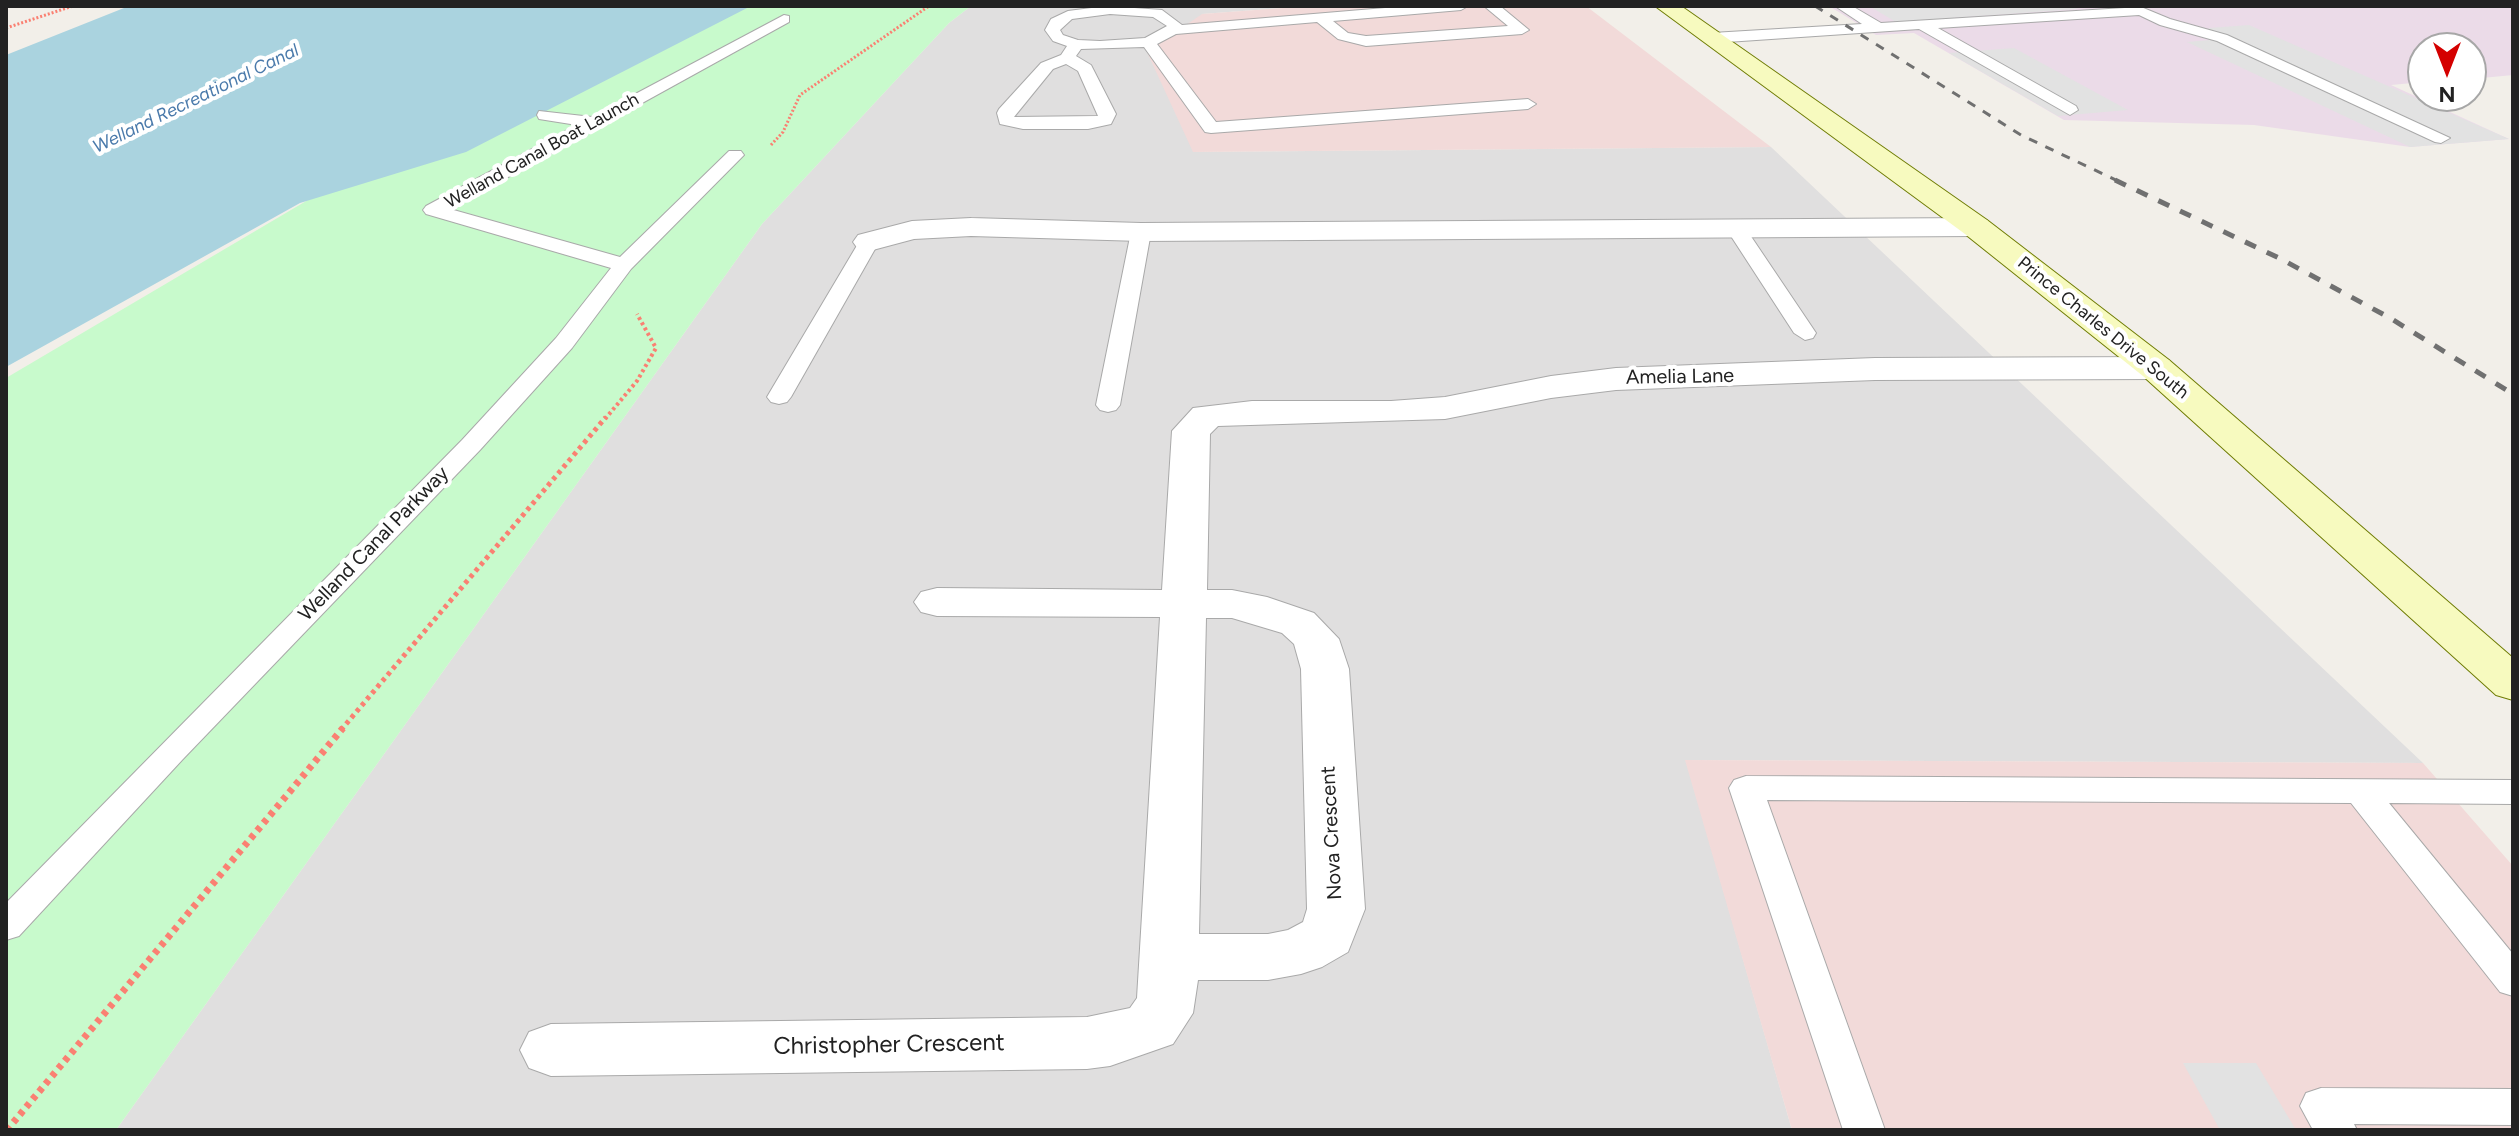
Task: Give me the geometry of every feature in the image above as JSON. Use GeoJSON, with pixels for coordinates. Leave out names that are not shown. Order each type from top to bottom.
{"type":"FeatureCollection","features":[{"type":"Feature","properties":{"kind":"main road","name":"Prince Charles Drive South"},"geometry":{"type":"LineString","coordinates":[[1666,6],[1976,227],[2156,368],[2513,684]]}},
{"type":"Feature","properties":{"kind":"street"},"geometry":{"type":"LineString","coordinates":[[869,242],[912,230],[971,227],[1141,232],[1976,227]]}},
{"type":"Feature","properties":{"kind":"street","name":"Amelia Lane"},"geometry":{"type":"LineString","coordinates":[[1185,602],[1191,431],[1207,416],[1445,408],[1551,387],[1616,379],[1875,369],[2156,368]]}},
{"type":"Feature","properties":{"kind":"street"},"geometry":{"type":"LineString","coordinates":[[937,602],[1185,602],[1168,957]]}},
{"type":"Feature","properties":{"kind":"street","name":"Nova Crescent"},"geometry":{"type":"LineString","coordinates":[[1168,957],[1268,957],[1301,951],[1327,936],[1336,909],[1325,669],[1316,639],[1298,623],[1267,611],[1232,604],[1185,602]]}},
{"type":"Feature","properties":{"kind":"street","name":"Christopher Crescent"},"geometry":{"type":"LineString","coordinates":[[551,1050],[1110,1040],[1151,1026],[1163,1013],[1167,998],[1168,957]]}},
{"type":"Feature","properties":{"kind":"lane"},"geometry":{"type":"LineString","coordinates":[[1173,30],[1175,25],[1157,13],[1089,11],[1068,15],[1056,22],[1052,30],[1072,51],[1085,68],[1108,114],[1105,120],[1049,124],[1006,120],[1005,113],[1047,66],[1072,51],[1148,42],[1173,30],[1461,6]]}},
{"type":"Feature","properties":{"kind":"lane"},"geometry":{"type":"LineString","coordinates":[[1320,18],[1343,36],[1366,41],[1522,30],[1491,6]]}},
{"type":"Feature","properties":{"kind":"lane"},"geometry":{"type":"LineString","coordinates":[[1842,6],[1879,28]]}},
{"type":"Feature","properties":{"kind":"lane"},"geometry":{"type":"LineString","coordinates":[[2090,6],[2106,13]]}},
{"type":"Feature","properties":{"kind":"lane"},"geometry":{"type":"LineString","coordinates":[[1712,38],[2141,11],[2165,22],[2222,38],[2441,138]]}},
{"type":"Feature","properties":{"kind":"lane","name":"Welland Canal Boat Launch"},"geometry":{"type":"LineString","coordinates":[[624,265],[433,210],[784,19]]}},
{"type":"Feature","properties":{"kind":"lane"},"geometry":{"type":"LineString","coordinates":[[1922,25],[2070,110]]}},
{"type":"Feature","properties":{"kind":"lane"},"geometry":{"type":"LineString","coordinates":[[1148,42],[1211,128],[1528,104]]}},
{"type":"Feature","properties":{"kind":"lane"},"geometry":{"type":"LineString","coordinates":[[545,115],[594,122]]}},
{"type":"Feature","properties":{"kind":"lane","name":"Welland Canal Parkway"},"geometry":{"type":"LineString","coordinates":[[6,926],[183,739],[471,445],[564,343],[624,265],[735,155]]}},
{"type":"Feature","properties":{"kind":"lane"},"geometry":{"type":"LineString","coordinates":[[1737,230],[1805,333]]}},
{"type":"Feature","properties":{"kind":"lane"},"geometry":{"type":"LineString","coordinates":[[1108,405],[1141,232]]}},
{"type":"Feature","properties":{"kind":"lane"},"geometry":{"type":"LineString","coordinates":[[779,397],[869,242]]}},
{"type":"Feature","properties":{"kind":"lane"},"geometry":{"type":"LineString","coordinates":[[1864,1130],[1746,788],[2513,792]]}},
{"type":"Feature","properties":{"kind":"lane"},"geometry":{"type":"LineString","coordinates":[[2362,793],[2513,981]]}},
{"type":"Feature","properties":{"kind":"lane"},"geometry":{"type":"LineString","coordinates":[[2336,1130],[2321,1106],[2513,1107]]}},
{"type":"Feature","properties":{"kind":"path"},"geometry":{"type":"LineString","coordinates":[[6,28],[73,6]]}},
{"type":"Feature","properties":{"kind":"path"},"geometry":{"type":"LineString","coordinates":[[763,155],[783,132],[800,95],[929,6]]}},
{"type":"Feature","properties":{"kind":"path"},"geometry":{"type":"LineString","coordinates":[[7,1130],[141,966],[637,381],[656,348],[635,311],[636,301]]}},
{"type":"Feature","properties":{"kind":"shaded area"},"geometry":{"type":"Polygon","coordinates":[[[971,6],[1309,6],[1202,14],[1194,152],[1771,147],[2423,763],[1686,760],[1792,1130],[116,1130],[762,224],[949,23],[971,6]]]}},
{"type":"Feature","properties":{"kind":"shaded area"},"geometry":{"type":"Polygon","coordinates":[[[1309,6],[1586,6],[1771,147],[1193,152],[1147,52],[1202,14],[1309,6]]]}},
{"type":"Feature","properties":{"kind":"shaded area"},"geometry":{"type":"Polygon","coordinates":[[[1829,6],[2513,6],[2513,75],[2487,77],[2487,32],[2407,32],[2407,84],[2391,85],[2407,92],[2407,112],[2450,112],[2509,139],[2410,147],[2254,125],[2064,120],[1914,33],[1876,35],[1829,6]]]}},
{"type":"Feature","properties":{"kind":"shaded area"},"geometry":{"type":"Polygon","coordinates":[[[1869,6],[2071,6],[2078,9],[1896,22],[1869,6]]]}},
{"type":"Feature","properties":{"kind":"shaded area"},"geometry":{"type":"Polygon","coordinates":[[[2249,25],[2407,94],[2407,112],[2447,112],[2509,139],[2410,147],[2187,42],[2210,40],[2209,28],[2249,25]]]}},
{"type":"Feature","properties":{"kind":"shaded area"},"geometry":{"type":"Polygon","coordinates":[[[2014,48],[2128,110],[2058,116],[1949,53],[2014,48]]]}},
{"type":"Feature","properties":{"kind":"shaded area"},"geometry":{"type":"Polygon","coordinates":[[[1685,760],[2423,763],[2513,866],[2513,1130],[1792,1130],[1685,760]]]}},
{"type":"Feature","properties":{"kind":"shaded area"},"geometry":{"type":"Polygon","coordinates":[[[2183,1063],[2256,1063],[2296,1130],[2220,1130],[2183,1063]]]}},
{"type":"Feature","properties":{"kind":"green space"},"geometry":{"type":"Polygon","coordinates":[[[637,6],[971,6],[949,23],[762,224],[116,1130],[6,1130],[6,378],[637,6]]]}},
{"type":"Feature","properties":{"kind":"water","name":"Welland Recreational Canal"},"geometry":{"type":"Polygon","coordinates":[[[129,6],[751,6],[466,152],[300,203],[6,367],[6,55],[129,6]]]}},
{"type":"Feature","properties":{"kind":"railway"},"geometry":{"type":"LineString","coordinates":[[1815,6],[2021,135],[2120,182]]}},
{"type":"Feature","properties":{"kind":"railway"},"geometry":{"type":"LineString","coordinates":[[2115,180],[2281,259],[2390,318],[2513,394]]}}]}
